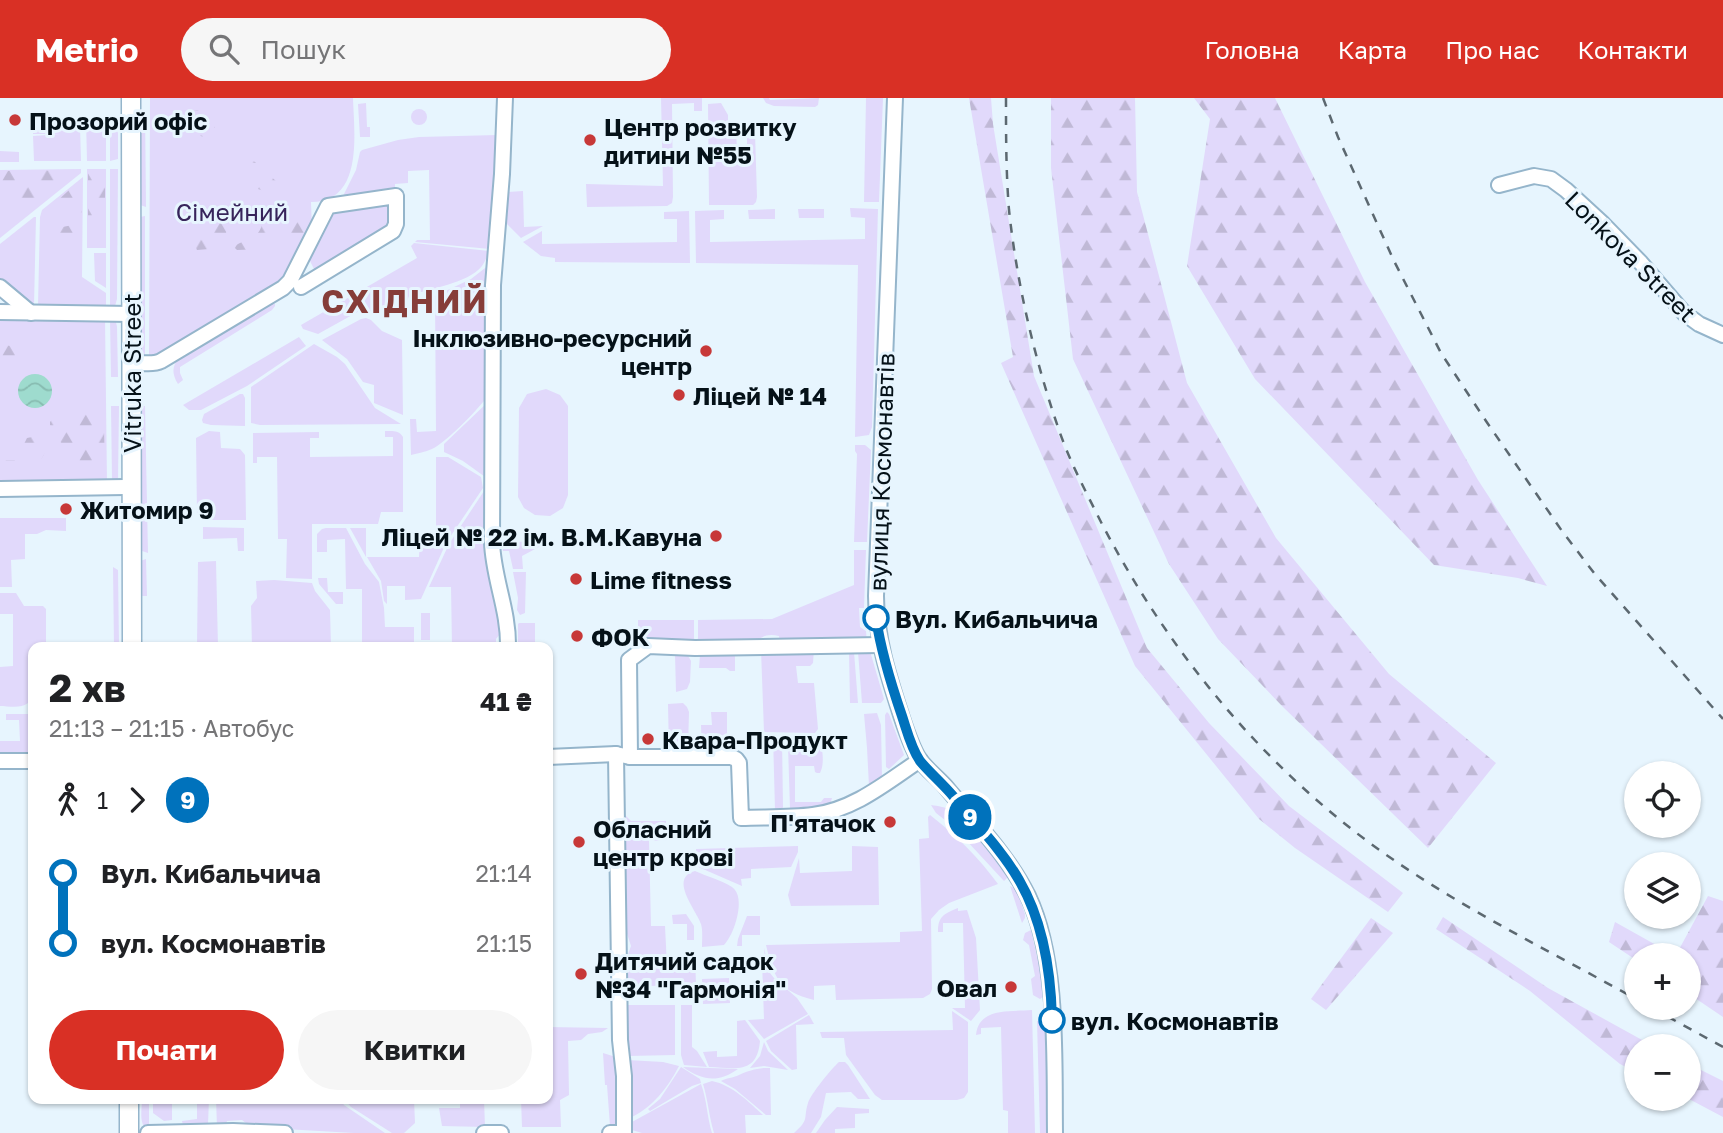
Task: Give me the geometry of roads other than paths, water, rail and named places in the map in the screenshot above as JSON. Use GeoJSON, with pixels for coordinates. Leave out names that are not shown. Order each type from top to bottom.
{"type":"FeatureCollection","features":[{"type":"Feature","properties":{"kind":"main road"},"geometry":{"type":"LineString","coordinates":[[125,98],[128,314],[126,642]]}},
{"type":"Feature","properties":{"kind":"main road","name":"Vitruka Street"},"geometry":{"type":"LineString","coordinates":[[131,98],[128,314],[131,364],[132,642]]}},
{"type":"Feature","properties":{"kind":"main road"},"geometry":{"type":"LineString","coordinates":[[129,1104],[129,1133]]}},
{"type":"Feature","properties":{"kind":"main road"},"geometry":{"type":"LineString","coordinates":[[135,1104],[135,1133]]}},
{"type":"Feature","properties":{"kind":"street"},"geometry":{"type":"LineString","coordinates":[[505,98],[493,285],[492,557],[507,620],[509,642]]}},
{"type":"Feature","properties":{"kind":"street","name":"вулиця Космонавтів"},"geometry":{"type":"LineString","coordinates":[[895,98],[876,596],[880,645],[910,740],[920,760],[1000,853],[1029,898],[1041,934],[1052,1004],[1055,1133]]}},
{"type":"Feature","properties":{"kind":"street","name":"Lonkova Street"},"geometry":{"type":"LineString","coordinates":[[1499,185],[1534,176],[1550,179],[1603,224],[1684,313],[1699,324],[1723,335]]}},
{"type":"Feature","properties":{"kind":"street"},"geometry":{"type":"LineString","coordinates":[[131,364],[161,361],[283,288],[290,281],[328,206],[396,196],[396,224],[393,231],[301,287]]}},
{"type":"Feature","properties":{"kind":"street"},"geometry":{"type":"LineString","coordinates":[[0,286],[31,313]]}},
{"type":"Feature","properties":{"kind":"street"},"geometry":{"type":"LineString","coordinates":[[0,312],[128,314]]}},
{"type":"Feature","properties":{"kind":"street"},"geometry":{"type":"LineString","coordinates":[[0,489],[125,487]]}},
{"type":"Feature","properties":{"kind":"street"},"geometry":{"type":"LineString","coordinates":[[610,1133],[624,1133],[624,1076],[620,1040],[623,755],[629,660],[648,646],[695,648],[880,645]]}},
{"type":"Feature","properties":{"kind":"street"},"geometry":{"type":"LineString","coordinates":[[553,757],[731,757],[738,763],[741,818],[814,815],[837,809],[866,797],[920,760]]}},
{"type":"Feature","properties":{"kind":"street"},"geometry":{"type":"LineString","coordinates":[[0,761],[28,761]]}},
{"type":"Feature","properties":{"kind":"street"},"geometry":{"type":"LineString","coordinates":[[148,1133],[285,1133]]}},
{"type":"Feature","properties":{"kind":"street"},"geometry":{"type":"LineString","coordinates":[[484,1133],[501,1133]]}},
{"type":"Feature","properties":{"kind":"water"},"geometry":{"type":"Polygon","coordinates":[[[35,374],[47,379],[52,391],[47,403],[35,408],[23,403],[18,391],[23,379],[35,374]]]}},
{"type":"Feature","properties":{"kind":"railway"},"geometry":{"type":"LineString","coordinates":[[1006,98],[1007,182],[1012,238],[1035,351],[1060,433],[1079,479],[1152,610],[1181,651],[1244,729],[1279,765],[1354,831],[1456,900],[1624,992]]}},
{"type":"Feature","properties":{"kind":"railway"},"geometry":{"type":"LineString","coordinates":[[1323,98],[1394,261],[1441,353],[1562,531],[1594,573],[1723,719]]}},
{"type":"Feature","properties":{"kind":"railway"},"geometry":{"type":"LineString","coordinates":[[1674,1020],[1723,1047]]}},
{"type":"Feature","properties":{"kind":"place","name":"Прозорий офіс"},"geometry":{"type":"Point","coordinates":[15,120]}},
{"type":"Feature","properties":{"kind":"place","name":"Центр розвитку дитини №55"},"geometry":{"type":"Point","coordinates":[590,140]}},
{"type":"Feature","properties":{"kind":"place","name":"Інклюзивно-ресурсний центр"},"geometry":{"type":"Point","coordinates":[706,351]}},
{"type":"Feature","properties":{"kind":"place","name":"Ліцей № 14"},"geometry":{"type":"Point","coordinates":[679,395]}},
{"type":"Feature","properties":{"kind":"place","name":"Житомир 9"},"geometry":{"type":"Point","coordinates":[66,509]}},
{"type":"Feature","properties":{"kind":"place","name":"Ліцей № 22 ім. В.М.Кавуна"},"geometry":{"type":"Point","coordinates":[716,536]}},
{"type":"Feature","properties":{"kind":"place","name":"Lime fitness"},"geometry":{"type":"Point","coordinates":[576,579]}},
{"type":"Feature","properties":{"kind":"place","name":"Вул. Кибальчича"},"geometry":{"type":"Point","coordinates":[876,618]}},
{"type":"Feature","properties":{"kind":"place","name":"ФОК"},"geometry":{"type":"Point","coordinates":[577,636]}},
{"type":"Feature","properties":{"kind":"place","name":"Квара-Продукт"},"geometry":{"type":"Point","coordinates":[648,739]}},
{"type":"Feature","properties":{"kind":"place","name":"П'ятачок"},"geometry":{"type":"Point","coordinates":[890,822]}},
{"type":"Feature","properties":{"kind":"place","name":"Обласний центр крові"},"geometry":{"type":"Point","coordinates":[579,842]}},
{"type":"Feature","properties":{"kind":"place","name":"Дитячий садок №34 \"Гармонія\""},"geometry":{"type":"Point","coordinates":[581,974]}},
{"type":"Feature","properties":{"kind":"place","name":"Овал"},"geometry":{"type":"Point","coordinates":[1011,987]}},
{"type":"Feature","properties":{"kind":"place","name":"вул. Космонавтів"},"geometry":{"type":"Point","coordinates":[1052,1020]}},
{"type":"Feature","properties":{"kind":"district","name":"СХІДНИЙ"},"geometry":{"type":"Point","coordinates":[405,301]}},
{"type":"Feature","properties":{"kind":"park label","name":"Сімейний"},"geometry":{"type":"Point","coordinates":[232,211]}}]}
